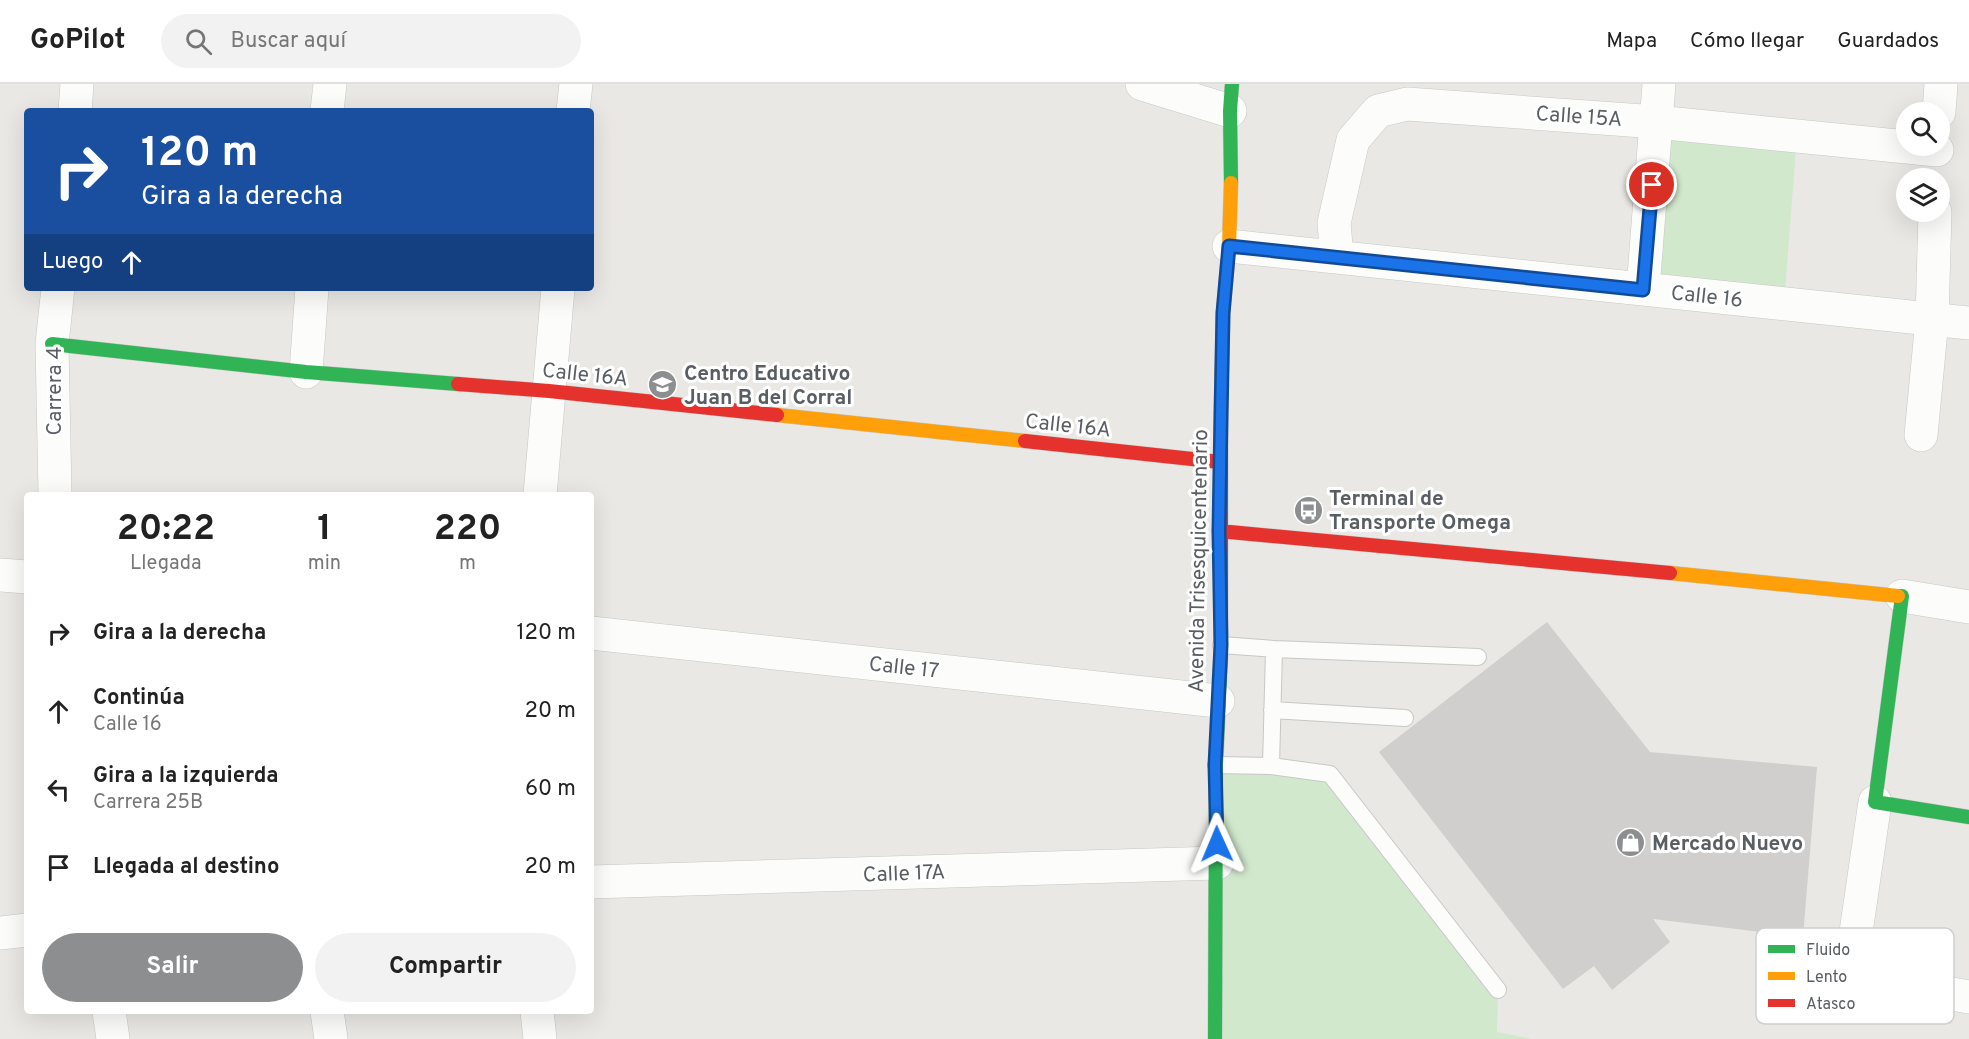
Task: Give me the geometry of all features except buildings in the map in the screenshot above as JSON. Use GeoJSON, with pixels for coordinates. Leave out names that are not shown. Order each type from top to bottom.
{"type":"FeatureCollection","features":[{"type":"Feature","properties":{"kind":"main road","name":"Avenida Trisesquicentenario"},"geometry":{"type":"LineString","coordinates":[[1215,1039],[1217,864],[1215,765],[1221,645],[1220,462],[1223,313],[1229,246],[1231,98]]}},
{"type":"Feature","properties":{"kind":"main road","name":"Calle 16A"},"geometry":{"type":"LineString","coordinates":[[52,344],[306,372],[549,391],[1220,462]]}},
{"type":"Feature","properties":{"kind":"main road"},"geometry":{"type":"LineString","coordinates":[[1219,531],[1902,596],[1875,802],[1969,817]]}},
{"type":"Feature","properties":{"kind":"street"},"geometry":{"type":"LineString","coordinates":[[75,108],[77,84]]}},
{"type":"Feature","properties":{"kind":"street"},"geometry":{"type":"LineString","coordinates":[[327,108],[330,84]]}},
{"type":"Feature","properties":{"kind":"street"},"geometry":{"type":"LineString","coordinates":[[573,108],[576,84]]}},
{"type":"Feature","properties":{"kind":"street"},"geometry":{"type":"LineString","coordinates":[[1142,84],[1231,98]]}},
{"type":"Feature","properties":{"kind":"street"},"geometry":{"type":"LineString","coordinates":[[1643,290],[1659,84]]}},
{"type":"Feature","properties":{"kind":"street"},"geometry":{"type":"LineString","coordinates":[[1940,102],[1941,84]]}},
{"type":"Feature","properties":{"kind":"street","name":"Calle 15A"},"geometry":{"type":"LineString","coordinates":[[1337,257],[1334,223],[1353,140],[1378,111],[1407,104],[1657,122],[1937,158]]}},
{"type":"Feature","properties":{"kind":"street"},"geometry":{"type":"LineString","coordinates":[[1921,435],[1932,320],[1935,222]]}},
{"type":"Feature","properties":{"kind":"street","name":"Calle 16"},"geometry":{"type":"LineString","coordinates":[[1229,246],[1969,324]]}},
{"type":"Feature","properties":{"kind":"street","name":"Carrera 4"},"geometry":{"type":"LineString","coordinates":[[55,492],[52,344],[58,291]]}},
{"type":"Feature","properties":{"kind":"street"},"geometry":{"type":"LineString","coordinates":[[306,372],[312,291]]}},
{"type":"Feature","properties":{"kind":"street"},"geometry":{"type":"LineString","coordinates":[[540,492],[558,291]]}},
{"type":"Feature","properties":{"kind":"street"},"geometry":{"type":"LineString","coordinates":[[0,575],[24,577]]}},
{"type":"Feature","properties":{"kind":"street"},"geometry":{"type":"LineString","coordinates":[[1902,596],[1969,608]]}},
{"type":"Feature","properties":{"kind":"street","name":"Calle 17"},"geometry":{"type":"LineString","coordinates":[[594,633],[1218,701]]}},
{"type":"Feature","properties":{"kind":"street"},"geometry":{"type":"LineString","coordinates":[[1857,928],[1875,802]]}},
{"type":"Feature","properties":{"kind":"street","name":"Calle 17A"},"geometry":{"type":"LineString","coordinates":[[594,882],[1217,864]]}},
{"type":"Feature","properties":{"kind":"street"},"geometry":{"type":"LineString","coordinates":[[0,933],[24,930]]}},
{"type":"Feature","properties":{"kind":"street"},"geometry":{"type":"LineString","coordinates":[[1954,994],[1969,997]]}},
{"type":"Feature","properties":{"kind":"street"},"geometry":{"type":"LineString","coordinates":[[109,1014],[113,1039]]}},
{"type":"Feature","properties":{"kind":"street"},"geometry":{"type":"LineString","coordinates":[[327,1014],[331,1039]]}},
{"type":"Feature","properties":{"kind":"street"},"geometry":{"type":"LineString","coordinates":[[537,1014],[540,1039]]}},
{"type":"Feature","properties":{"kind":"lane"},"geometry":{"type":"LineString","coordinates":[[1221,645],[1478,657]]}},
{"type":"Feature","properties":{"kind":"lane"},"geometry":{"type":"LineString","coordinates":[[1271,766],[1274,649]]}},
{"type":"Feature","properties":{"kind":"lane"},"geometry":{"type":"LineString","coordinates":[[1272,710],[1405,718]]}},
{"type":"Feature","properties":{"kind":"lane"},"geometry":{"type":"LineString","coordinates":[[1215,765],[1271,766],[1330,774],[1498,990]]}},
{"type":"Feature","properties":{"kind":"green space"},"geometry":{"type":"Polygon","coordinates":[[[1657,122],[1797,137],[1784,304],[1643,289],[1657,122]]]}},
{"type":"Feature","properties":{"kind":"green space"},"geometry":{"type":"Polygon","coordinates":[[[1216,765],[1330,774],[1498,990],[1497,1032],[1532,1039],[1215,1039],[1216,765]]]}},
{"type":"Feature","properties":{"kind":"traffic: fast"},"geometry":{"type":"LineString","coordinates":[[1231,183],[1232,84]]}},
{"type":"Feature","properties":{"kind":"traffic: fast"},"geometry":{"type":"LineString","coordinates":[[52,344],[306,372],[458,384]]}},
{"type":"Feature","properties":{"kind":"traffic: fast"},"geometry":{"type":"LineString","coordinates":[[1898,596],[1902,596],[1875,802],[1969,817]]}},
{"type":"Feature","properties":{"kind":"traffic: fast"},"geometry":{"type":"LineString","coordinates":[[1215,1039],[1216,765],[1221,653]]}},
{"type":"Feature","properties":{"kind":"traffic: slow"},"geometry":{"type":"LineString","coordinates":[[1221,412],[1223,313],[1229,246],[1231,183]]}},
{"type":"Feature","properties":{"kind":"traffic: slow"},"geometry":{"type":"LineString","coordinates":[[777,415],[1025,441]]}},
{"type":"Feature","properties":{"kind":"traffic: slow"},"geometry":{"type":"LineString","coordinates":[[1670,573],[1898,596]]}},
{"type":"Feature","properties":{"kind":"traffic: jam"},"geometry":{"type":"LineString","coordinates":[[458,384],[549,391],[777,415]]}},
{"type":"Feature","properties":{"kind":"traffic: jam"},"geometry":{"type":"LineString","coordinates":[[1221,412],[1221,653]]}},
{"type":"Feature","properties":{"kind":"traffic: jam"},"geometry":{"type":"LineString","coordinates":[[1025,441],[1220,462]]}},
{"type":"Feature","properties":{"kind":"traffic: jam"},"geometry":{"type":"LineString","coordinates":[[1219,531],[1670,573]]}},
{"type":"Feature","properties":{"kind":"place","name":"Centro Educativo Juan B del Corral"},"geometry":{"type":"Point","coordinates":[663,385]}},
{"type":"Feature","properties":{"kind":"place","name":"Terminal de Transporte Omega"},"geometry":{"type":"Point","coordinates":[1308,510]}},
{"type":"Feature","properties":{"kind":"place","name":"Mercado Nuevo"},"geometry":{"type":"Point","coordinates":[1631,843]}},
{"type":"Feature","properties":{"kind":"route"},"geometry":{"type":"LineString","coordinates":[[1217,844],[1215,765],[1221,645],[1219,531],[1223,313],[1229,246],[1643,290],[1652,185]]}}]}
